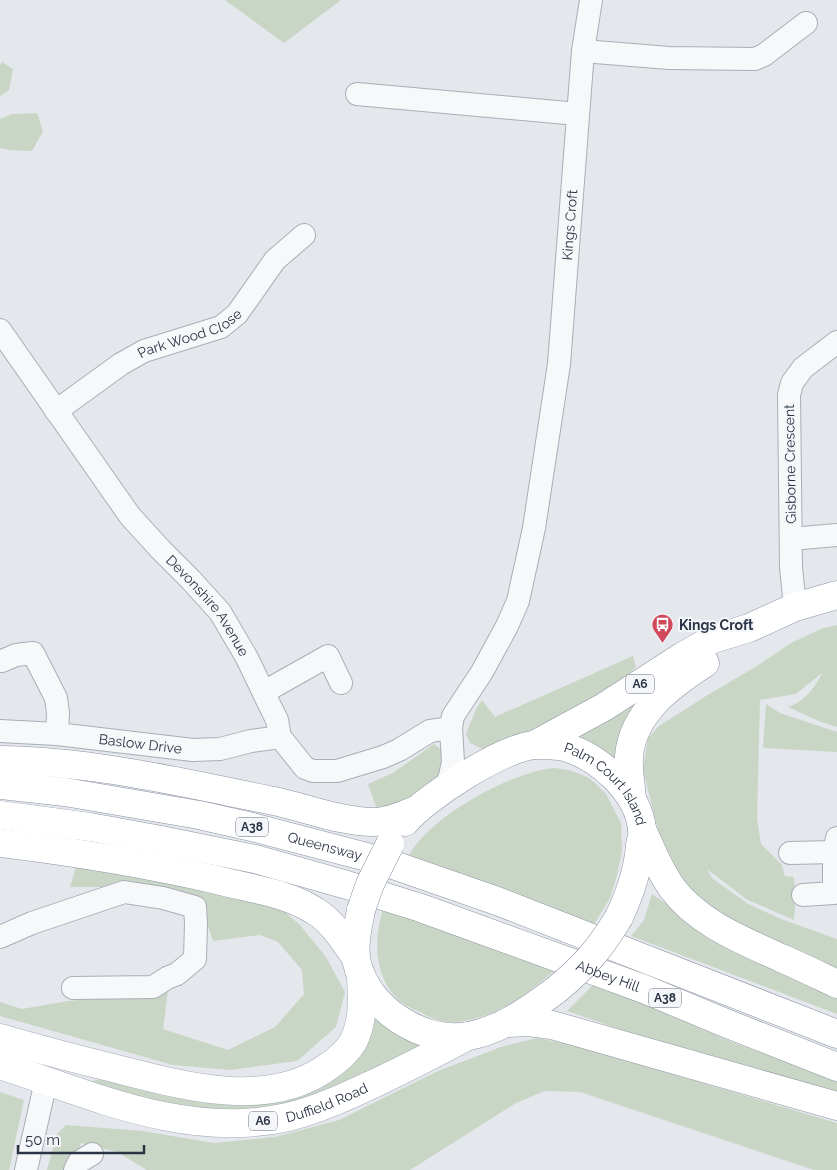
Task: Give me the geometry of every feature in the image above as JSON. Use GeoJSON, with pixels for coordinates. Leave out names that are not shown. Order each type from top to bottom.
{"type":"FeatureCollection","features":[{"type":"Feature","properties":{"kind":"main road","name":"A6"},"geometry":{"type":"LineString","coordinates":[[532,745],[604,707],[713,639],[749,628],[795,607],[837,594]]}},
{"type":"Feature","properties":{"kind":"main road","name":"A6"},"geometry":{"type":"LineString","coordinates":[[632,799],[629,757],[638,726],[648,711],[659,697],[672,686],[722,652],[749,628]]}},
{"type":"Feature","properties":{"kind":"main road","name":"Palm Court Island"},"geometry":{"type":"LineString","coordinates":[[532,745],[565,747],[599,764],[612,774],[632,799],[642,830],[636,874],[630,894],[619,918],[594,955],[556,990],[508,1023],[468,1036],[454,1037],[430,1034],[399,1019],[379,1003],[372,994],[358,966],[357,930],[361,910],[370,884],[390,844],[403,825],[418,809],[444,788],[493,760],[532,745]]}},
{"type":"Feature","properties":{"kind":"main road"},"geometry":{"type":"LineString","coordinates":[[0,760],[56,763],[150,776],[369,822],[395,818],[418,809]]}},
{"type":"Feature","properties":{"kind":"main road","name":"Queensway"},"geometry":{"type":"LineString","coordinates":[[0,785],[65,792],[199,815],[252,827],[382,861],[497,902]]}},
{"type":"Feature","properties":{"kind":"main road","name":"Abbey Hill"},"geometry":{"type":"LineString","coordinates":[[0,815],[99,829],[255,859],[384,897],[491,933],[644,989],[737,1028],[837,1066]]}},
{"type":"Feature","properties":{"kind":"main road"},"geometry":{"type":"LineString","coordinates":[[642,830],[663,875],[680,897],[697,913],[742,940],[837,984]]}},
{"type":"Feature","properties":{"kind":"main road"},"geometry":{"type":"LineString","coordinates":[[0,843],[97,856],[180,871],[278,894],[301,903],[323,916],[332,925],[358,966]]}},
{"type":"Feature","properties":{"kind":"main road","name":"Abbey Hill"},"geometry":{"type":"LineString","coordinates":[[497,902],[837,1034]]}},
{"type":"Feature","properties":{"kind":"main road","name":"Duffield Road"},"geometry":{"type":"LineString","coordinates":[[11,1041],[74,1059],[194,1088],[253,1091],[280,1087],[301,1082],[314,1076],[330,1066],[351,1044],[360,1022],[362,1005],[358,966]]}},
{"type":"Feature","properties":{"kind":"main road"},"geometry":{"type":"LineString","coordinates":[[508,1023],[528,1022],[552,1025],[837,1106]]}},
{"type":"Feature","properties":{"kind":"main road","name":"Duffield Road"},"geometry":{"type":"LineString","coordinates":[[0,1065],[120,1106],[167,1117],[223,1123],[253,1122],[288,1117],[324,1106],[393,1075],[468,1036]]}},
{"type":"Feature","properties":{"kind":"street","name":"Kings Croft"},"geometry":{"type":"LineString","coordinates":[[444,788],[450,776],[453,762],[452,731],[454,716],[482,672],[518,601],[534,528],[559,364],[583,51],[590,0]]}},
{"type":"Feature","properties":{"kind":"street"},"geometry":{"type":"LineString","coordinates":[[583,51],[669,58],[755,59],[764,55],[806,23]]}},
{"type":"Feature","properties":{"kind":"street"},"geometry":{"type":"LineString","coordinates":[[357,94],[578,114]]}},
{"type":"Feature","properties":{"kind":"street","name":"Park Wood Close"},"geometry":{"type":"LineString","coordinates":[[56,411],[120,364],[144,351],[221,326],[237,314],[275,260],[304,235]]}},
{"type":"Feature","properties":{"kind":"street","name":"Devonshire Avenue"},"geometry":{"type":"LineString","coordinates":[[0,330],[130,516],[220,612],[264,692],[277,720],[280,737],[305,768],[314,771],[337,772],[383,757],[430,731],[452,731]]}},
{"type":"Feature","properties":{"kind":"street","name":"Gisborne Crescent"},"geometry":{"type":"LineString","coordinates":[[795,607],[791,566],[789,395],[792,383],[803,368],[837,342]]}},
{"type":"Feature","properties":{"kind":"street"},"geometry":{"type":"LineString","coordinates":[[791,539],[837,535]]}},
{"type":"Feature","properties":{"kind":"street"},"geometry":{"type":"LineString","coordinates":[[2,661],[16,654],[36,651],[56,698],[58,734]]}},
{"type":"Feature","properties":{"kind":"street"},"geometry":{"type":"LineString","coordinates":[[264,692],[328,656],[341,683]]}},
{"type":"Feature","properties":{"kind":"street","name":"Baslow Drive"},"geometry":{"type":"LineString","coordinates":[[0,731],[58,734],[202,750],[220,749],[251,741],[280,737]]}},
{"type":"Feature","properties":{"kind":"street"},"geometry":{"type":"LineString","coordinates":[[452,731],[461,745],[470,752],[493,760]]}},
{"type":"Feature","properties":{"kind":"street"},"geometry":{"type":"LineString","coordinates":[[790,853],[835,845],[834,894],[803,895]]}},
{"type":"Feature","properties":{"kind":"street"},"geometry":{"type":"LineString","coordinates":[[0,937],[32,923],[124,892],[162,898],[195,907],[195,959],[177,974],[153,987],[73,988]]}},
{"type":"Feature","properties":{"kind":"street"},"geometry":{"type":"LineString","coordinates":[[11,1041],[38,1064],[46,1081],[26,1170]]}},
{"type":"Feature","properties":{"kind":"street"},"geometry":{"type":"LineString","coordinates":[[46,1081],[74,1059]]}},
{"type":"Feature","properties":{"kind":"street"},"geometry":{"type":"LineString","coordinates":[[76,1170],[79,1162],[92,1154]]}},
{"type":"Feature","properties":{"kind":"green space"},"geometry":{"type":"Polygon","coordinates":[[[225,0],[341,0],[284,43],[225,0]]]}},
{"type":"Feature","properties":{"kind":"green space"},"geometry":{"type":"Polygon","coordinates":[[[2,62],[13,69],[9,90],[0,96],[0,65],[2,62]]]}},
{"type":"Feature","properties":{"kind":"green space"},"geometry":{"type":"Polygon","coordinates":[[[37,113],[43,131],[32,151],[0,148],[0,119],[12,114],[37,113]]]}},
{"type":"Feature","properties":{"kind":"green space"},"geometry":{"type":"Polygon","coordinates":[[[837,625],[837,727],[788,707],[808,694],[822,673],[796,694],[760,700],[757,819],[761,844],[782,865],[785,876],[794,877],[794,920],[746,899],[707,869],[712,878],[748,904],[781,919],[837,939],[837,975],[748,933],[686,891],[667,865],[643,770],[648,738],[659,726],[791,643],[823,628],[837,625]]]}},
{"type":"Feature","properties":{"kind":"green space"},"geometry":{"type":"Polygon","coordinates":[[[633,656],[636,667],[595,704],[487,751],[470,743],[466,734],[476,709],[482,700],[495,717],[633,656]]]}},
{"type":"Feature","properties":{"kind":"green space"},"geometry":{"type":"Polygon","coordinates":[[[664,680],[621,770],[571,736],[664,680]]]}},
{"type":"Feature","properties":{"kind":"green space"},"geometry":{"type":"Polygon","coordinates":[[[766,704],[780,713],[837,732],[837,752],[763,748],[766,704]]]}},
{"type":"Feature","properties":{"kind":"green space"},"geometry":{"type":"Polygon","coordinates":[[[434,744],[444,752],[438,781],[408,803],[378,812],[368,784],[393,773],[434,744]]]}},
{"type":"Feature","properties":{"kind":"green space"},"geometry":{"type":"Polygon","coordinates":[[[554,768],[569,770],[587,777],[595,783],[606,794],[621,823],[622,851],[617,875],[610,898],[593,926],[408,857],[418,842],[433,827],[472,799],[516,778],[536,771],[554,768]]]}},
{"type":"Feature","properties":{"kind":"green space"},"geometry":{"type":"Polygon","coordinates":[[[77,864],[280,908],[300,925],[326,957],[345,992],[336,1027],[297,1061],[230,1070],[173,1065],[0,1016],[0,1002],[22,1009],[68,1001],[140,995],[168,990],[163,1029],[228,1050],[275,1027],[304,994],[302,970],[278,942],[260,935],[213,941],[200,902],[137,887],[70,887],[77,864]]]}},
{"type":"Feature","properties":{"kind":"green space"},"geometry":{"type":"Polygon","coordinates":[[[652,894],[715,937],[837,995],[837,1014],[631,936],[644,920],[652,894]]]}},
{"type":"Feature","properties":{"kind":"green space"},"geometry":{"type":"Polygon","coordinates":[[[384,906],[555,970],[522,996],[498,1010],[472,1019],[458,1022],[443,1022],[401,1002],[385,981],[380,970],[377,944],[380,918],[384,906]]]}},
{"type":"Feature","properties":{"kind":"green space"},"geometry":{"type":"Polygon","coordinates":[[[595,983],[734,1043],[837,1079],[837,1095],[701,1057],[567,1011],[595,983]]]}},
{"type":"Feature","properties":{"kind":"green space"},"geometry":{"type":"Polygon","coordinates":[[[373,1016],[385,1027],[405,1039],[428,1045],[311,1103],[196,1114],[88,1082],[101,1079],[164,1096],[202,1101],[240,1103],[282,1101],[306,1093],[330,1081],[351,1066],[363,1051],[373,1016]]]}},
{"type":"Feature","properties":{"kind":"green space"},"geometry":{"type":"Polygon","coordinates":[[[537,1038],[574,1045],[837,1123],[837,1170],[814,1170],[580,1092],[545,1091],[516,1103],[410,1170],[147,1170],[117,1152],[81,1143],[71,1170],[47,1170],[57,1134],[66,1125],[142,1131],[214,1143],[275,1137],[339,1120],[438,1071],[501,1047],[537,1038]]]}},
{"type":"Feature","properties":{"kind":"green space"},"geometry":{"type":"Polygon","coordinates":[[[0,1092],[24,1100],[9,1170],[0,1170],[0,1092]]]}},
{"type":"Feature","properties":{"kind":"place","name":"Kings Croft"},"geometry":{"type":"Point","coordinates":[663,644]}}]}
